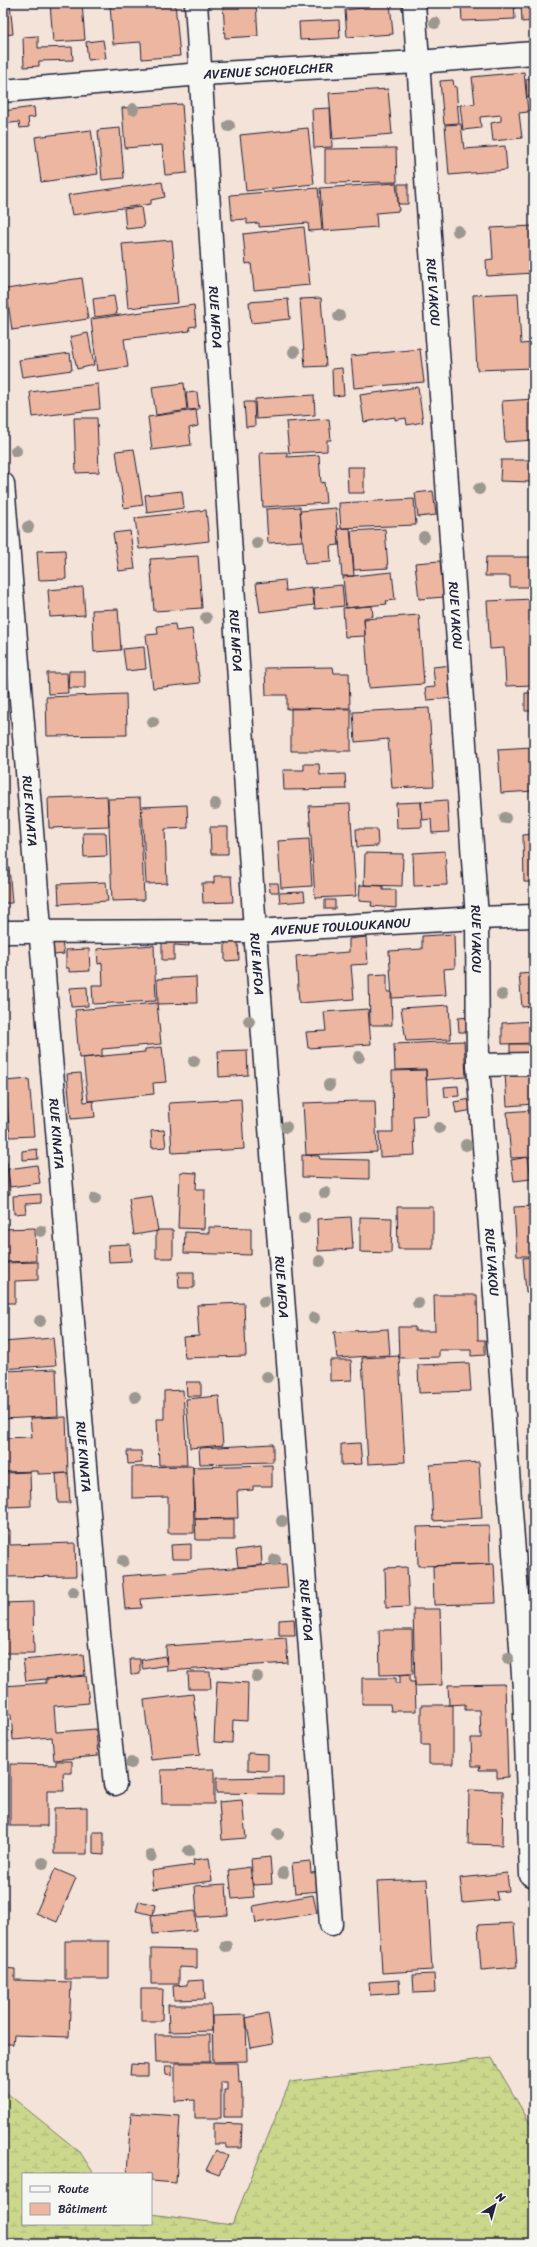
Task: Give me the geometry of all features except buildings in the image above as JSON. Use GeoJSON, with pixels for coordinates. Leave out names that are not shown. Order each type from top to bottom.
{"type":"FeatureCollection","features":[{"type":"Feature","properties":{"kind":"street","name":"RUE MFOA"},"geometry":{"type":"LineString","coordinates":[[196,3],[255,931],[331,1924]]}},
{"type":"Feature","properties":{"kind":"street","name":"RUE VAKOU"},"geometry":{"type":"LineString","coordinates":[[414,3],[477,918],[478,1064],[523,1680],[531,1875]]}},
{"type":"Feature","properties":{"kind":"street","name":"AVENUE SCHOELCHER"},"geometry":{"type":"LineString","coordinates":[[3,91],[201,74],[418,62],[534,53]]}},
{"type":"Feature","properties":{"kind":"street","name":"RUE KINATA"},"geometry":{"type":"LineString","coordinates":[[3,484],[100,1634],[115,1784]]}},
{"type":"Feature","properties":{"kind":"street","name":"AVENUE TOULOUKANOU"},"geometry":{"type":"LineString","coordinates":[[3,932],[255,931],[534,916]]}},
{"type":"Feature","properties":{"kind":"street"},"geometry":{"type":"LineString","coordinates":[[478,1064],[534,1064]]}},
{"type":"Feature","properties":{"kind":"green space"},"geometry":{"type":"Polygon","coordinates":[[[492,2058],[534,2130],[534,2244],[3,2244],[3,2090],[80,2152],[93,2173],[22,2173],[22,2225],[152,2225],[152,2214],[232,2225],[290,2082],[492,2058]]]}}]}
